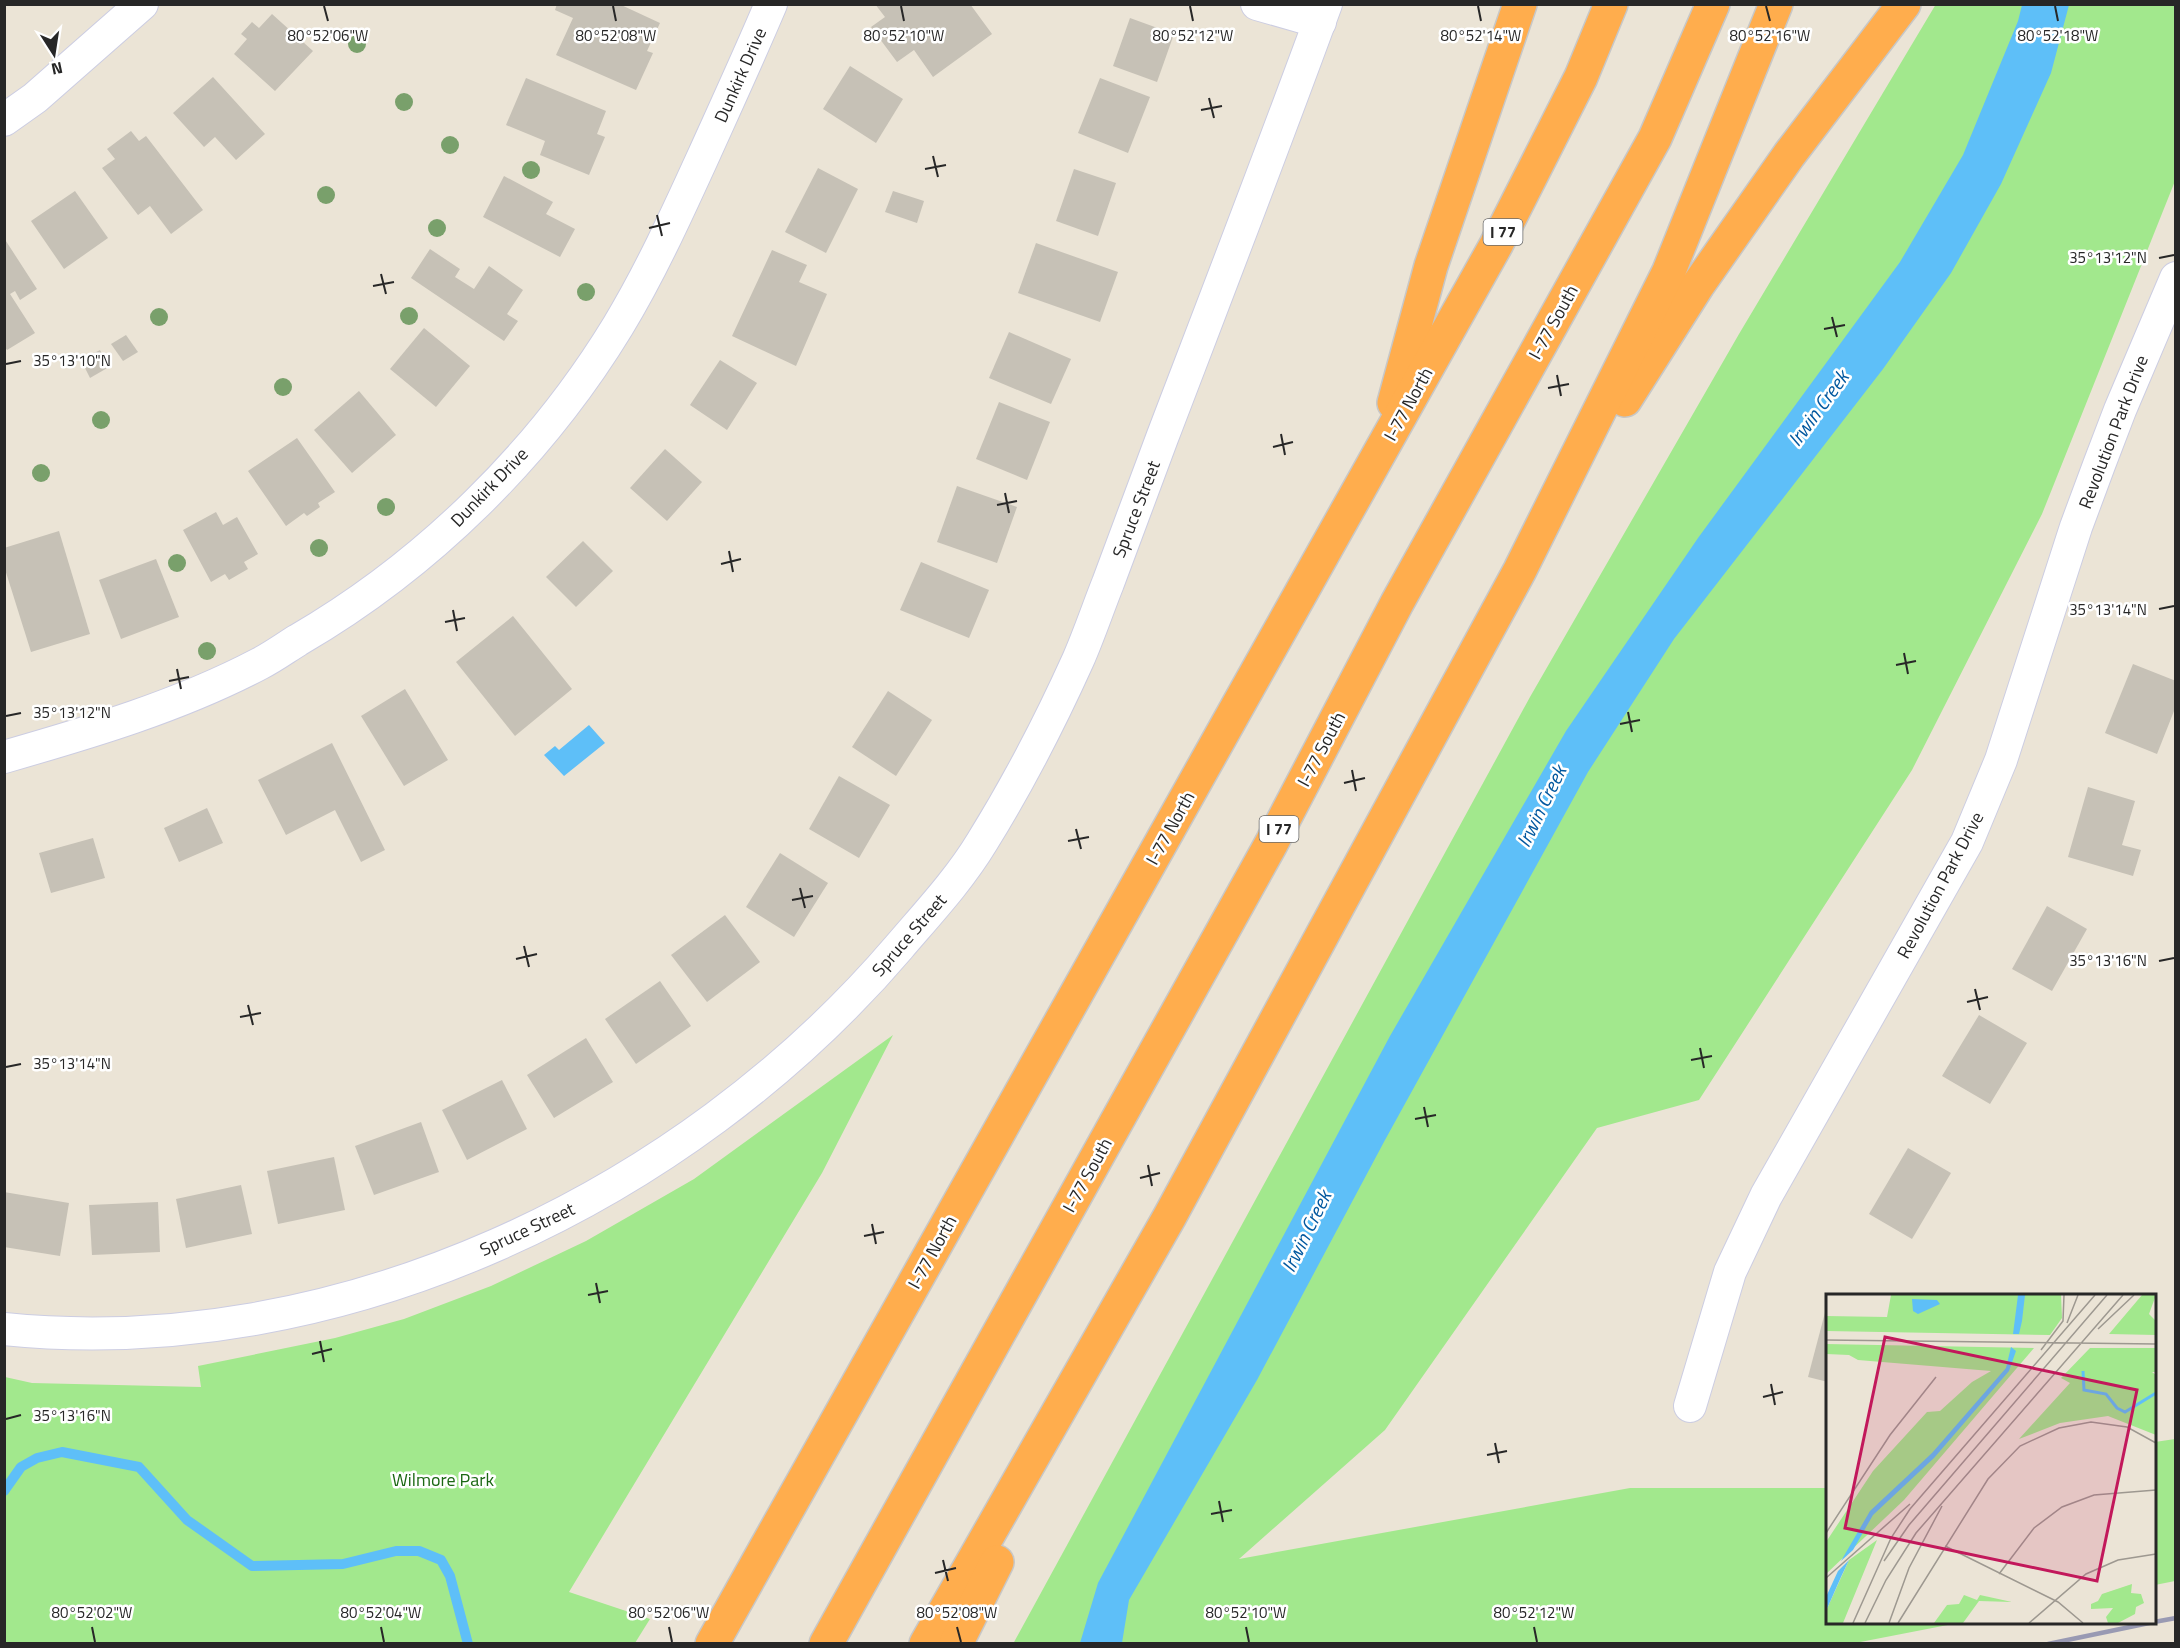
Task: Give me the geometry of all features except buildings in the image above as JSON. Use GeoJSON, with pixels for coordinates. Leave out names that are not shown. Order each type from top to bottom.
{"type":"FeatureCollection","features":[{"type":"Feature","properties":{"kind":"highway"},"geometry":{"type":"LineString","coordinates":[[1381,453],[1431,266],[1520,4]]}},
{"type":"Feature","properties":{"kind":"highway","name":"I-77 North"},"geometry":{"type":"LineString","coordinates":[[712,1644],[1496,245],[1581,77],[1611,4]]}},
{"type":"Feature","properties":{"kind":"highway","name":"I-77 South"},"geometry":{"type":"LineString","coordinates":[[826,1644],[1271,844],[1397,603],[1655,138],[1713,4]]}},
{"type":"Feature","properties":{"kind":"highway"},"geometry":{"type":"LineString","coordinates":[[926,1644],[1170,1216],[1520,570],[1669,271],[1776,4]]}},
{"type":"Feature","properties":{"kind":"highway"},"geometry":{"type":"LineString","coordinates":[[1546,519],[1632,390],[1698,285],[1776,173],[1904,4]]}},
{"type":"Feature","properties":{"kind":"highway"},"geometry":{"type":"LineString","coordinates":[[956,1644],[1170,1216]]}},
{"type":"Feature","properties":{"kind":"street"},"geometry":{"type":"LineString","coordinates":[[4,120],[35,98],[142,4]]}},
{"type":"Feature","properties":{"kind":"street","name":"Dunkirk Drive"},"geometry":{"type":"LineString","coordinates":[[4,757],[172,704],[260,664],[338,617],[422,553],[497,482],[557,413],[617,327],[660,251],[771,4]]}},
{"type":"Feature","properties":{"kind":"street"},"geometry":{"type":"LineString","coordinates":[[1257,4],[1323,13]]}},
{"type":"Feature","properties":{"kind":"street","name":"Spruce Street"},"geometry":{"type":"LineString","coordinates":[[4,1329],[26,1331],[177,1330],[276,1316],[325,1305],[385,1287],[488,1249],[587,1201],[680,1143],[725,1111],[790,1058],[872,979],[945,893],[979,847],[1028,765],[1079,657],[1323,13]]}},
{"type":"Feature","properties":{"kind":"street","name":"Revolution Park Drive"},"geometry":{"type":"LineString","coordinates":[[1690,1406],[1730,1272],[1762,1204],[1967,842],[2001,760],[2084,507],[2120,410],[2175,278]]}},
{"type":"Feature","properties":{"kind":"green space"},"geometry":{"type":"Polygon","coordinates":[[[1936,4],[2175,5],[2175,181],[2042,514],[1912,770],[1699,1100],[1597,1128],[1385,1430],[1239,1559],[1630,1488],[1826,1488],[1826,1624],[1953,1624],[1850,1644],[1013,1644],[1530,697],[1739,334],[1936,4]]]}},
{"type":"Feature","properties":{"kind":"green space","name":"Wilmore Park"},"geometry":{"type":"Polygon","coordinates":[[[893,1035],[822,1173],[569,1592],[650,1619],[635,1643],[5,1643],[5,1377],[32,1383],[201,1387],[198,1366],[335,1338],[404,1319],[491,1286],[586,1241],[694,1179],[893,1035]]]}},
{"type":"Feature","properties":{"kind":"green space"},"geometry":{"type":"Polygon","coordinates":[[[2175,1439],[2175,1581],[2156,1585],[2156,1442],[2175,1439]]]}},
{"type":"Feature","properties":{"kind":"water","name":"Irwin Creek"},"geometry":{"type":"Polygon","coordinates":[[[2022,5],[2069,5],[2051,73],[2001,184],[1951,273],[1883,369],[1674,639],[1588,772],[1385,1140],[1257,1380],[1129,1600],[1122,1643],[1080,1643],[1098,1583],[1390,1036],[1566,731],[1698,538],[1900,262],[1963,155],[2018,21],[2022,5]]]}},
{"type":"Feature","properties":{"kind":"water"},"geometry":{"type":"Polygon","coordinates":[[[589,725],[605,743],[564,776],[544,755],[555,746],[559,750],[589,725]]]}},
{"type":"Feature","properties":{"kind":"waterway"},"geometry":{"type":"LineString","coordinates":[[4,1491],[21,1467],[37,1458],[62,1452],[139,1467],[187,1520],[252,1566],[343,1564],[396,1551],[419,1551],[441,1560],[450,1576],[468,1644]]}},
{"type":"Feature","properties":{"kind":"railway"},"geometry":{"type":"LineString","coordinates":[[2156,1622],[2176,1618]]}},
{"type":"Feature","properties":{"kind":"railway"},"geometry":{"type":"LineString","coordinates":[[2048,1644],[2144,1624]]}}]}
